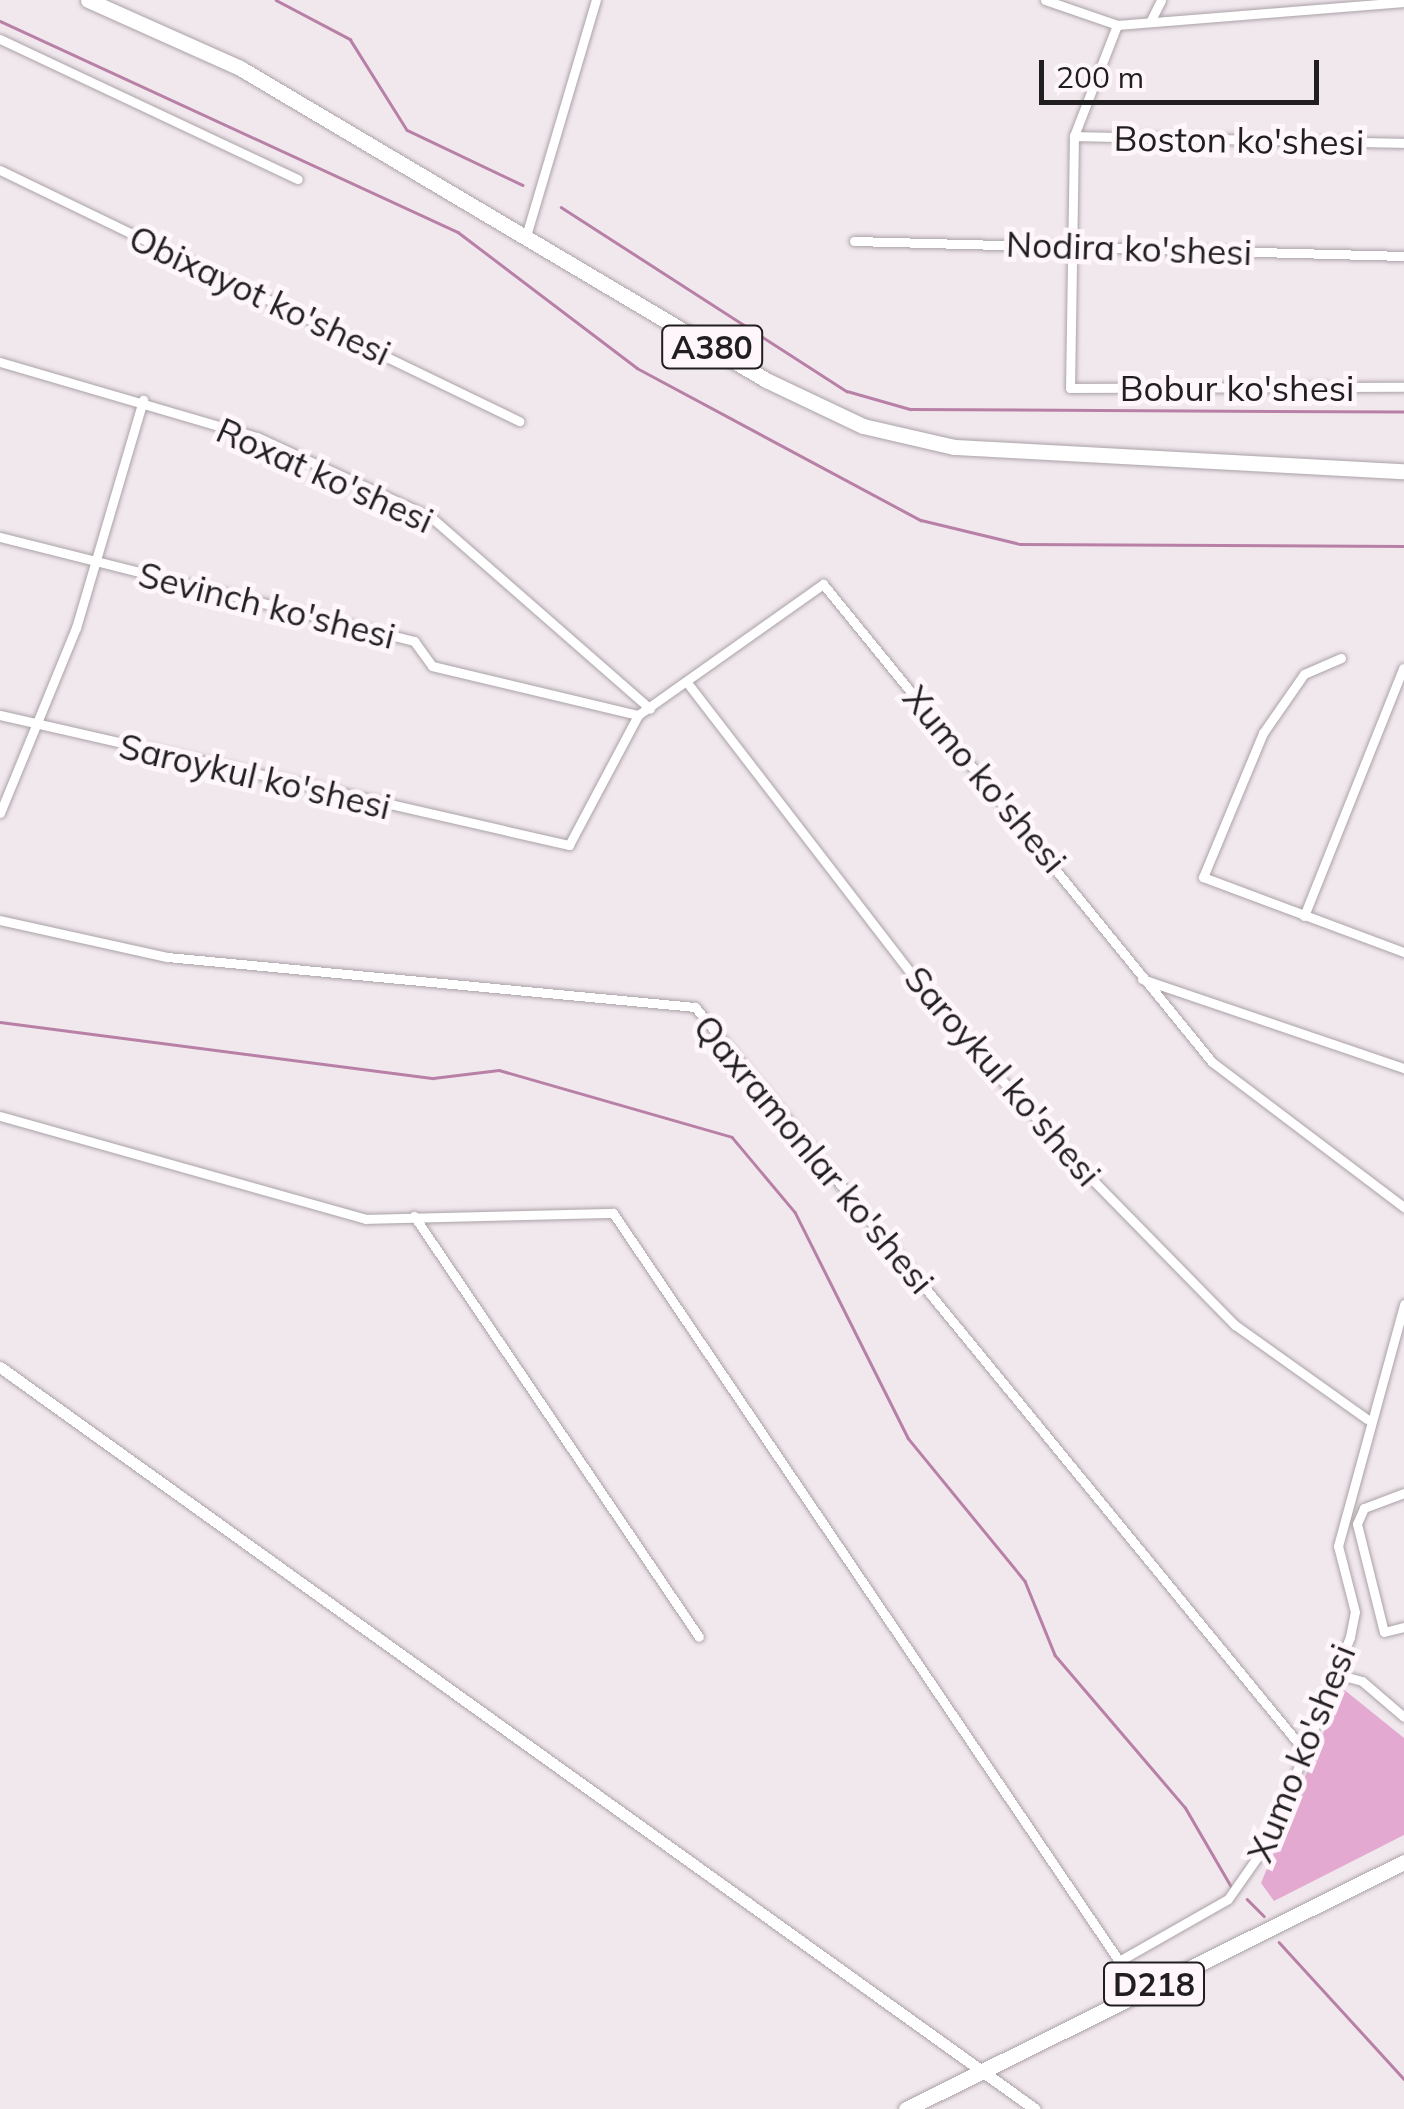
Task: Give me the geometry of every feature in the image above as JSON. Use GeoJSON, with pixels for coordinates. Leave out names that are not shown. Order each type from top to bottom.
{"type":"FeatureCollection","features":[{"type":"Feature","properties":{"kind":"main road","name":"A380"},"geometry":{"type":"LineString","coordinates":[[88,0],[240,68],[766,380],[892,436],[1002,451],[1404,472]]}},
{"type":"Feature","properties":{"kind":"main road","name":"D218"},"geometry":{"type":"LineString","coordinates":[[906,2109],[1404,1862]]}},
{"type":"Feature","properties":{"kind":"street"},"geometry":{"type":"LineString","coordinates":[[526,236],[596,0]]}},
{"type":"Feature","properties":{"kind":"street"},"geometry":{"type":"LineString","coordinates":[[1044,0],[1118,24],[1404,2]]}},
{"type":"Feature","properties":{"kind":"street"},"geometry":{"type":"LineString","coordinates":[[1151,20],[1161,0]]}},
{"type":"Feature","properties":{"kind":"street"},"geometry":{"type":"LineString","coordinates":[[1071,246],[1074,136],[1118,24]]}},
{"type":"Feature","properties":{"kind":"street"},"geometry":{"type":"LineString","coordinates":[[0,38],[298,179]]}},
{"type":"Feature","properties":{"kind":"street","name":"Boston ko'shesi"},"geometry":{"type":"LineString","coordinates":[[1074,136],[1404,143]]}},
{"type":"Feature","properties":{"kind":"street","name":"Obixayot ko'shesi"},"geometry":{"type":"LineString","coordinates":[[0,170],[519,421]]}},
{"type":"Feature","properties":{"kind":"street","name":"Nodira ko'shesi"},"geometry":{"type":"LineString","coordinates":[[854,241],[1404,256]]}},
{"type":"Feature","properties":{"kind":"street","name":"Bobur ko'shesi"},"geometry":{"type":"LineString","coordinates":[[1071,246],[1070,388],[1404,387]]}},
{"type":"Feature","properties":{"kind":"street","name":"Roxat ko'shesi"},"geometry":{"type":"LineString","coordinates":[[0,362],[143,400],[257,437],[430,516],[650,709]]}},
{"type":"Feature","properties":{"kind":"street"},"geometry":{"type":"LineString","coordinates":[[0,813],[38,725],[96,562],[143,400]]}},
{"type":"Feature","properties":{"kind":"street","name":"Sevinch ko'shesi"},"geometry":{"type":"LineString","coordinates":[[0,538],[414,641],[432,666],[638,716]]}},
{"type":"Feature","properties":{"kind":"street","name":"Xumo ko'shesi"},"geometry":{"type":"LineString","coordinates":[[689,684],[739,637],[823,584],[1212,1062],[1404,1207]]}},
{"type":"Feature","properties":{"kind":"street"},"geometry":{"type":"LineString","coordinates":[[1341,658],[1304,674],[1263,732],[1203,877],[1404,952]]}},
{"type":"Feature","properties":{"kind":"street"},"geometry":{"type":"LineString","coordinates":[[1304,916],[1404,668]]}},
{"type":"Feature","properties":{"kind":"street"},"geometry":{"type":"LineString","coordinates":[[638,716],[689,684]]}},
{"type":"Feature","properties":{"kind":"street","name":"Saroykul ko'shesi"},"geometry":{"type":"LineString","coordinates":[[689,684],[945,1018],[1086,1173],[1235,1325],[1366,1419]]}},
{"type":"Feature","properties":{"kind":"street","name":"Saroykul ko'shesi"},"geometry":{"type":"LineString","coordinates":[[0,715],[569,845],[638,716]]}},
{"type":"Feature","properties":{"kind":"street","name":"Qaxramonlar ko'shesi"},"geometry":{"type":"LineString","coordinates":[[0,920],[167,957],[695,1006],[1304,1749]]}},
{"type":"Feature","properties":{"kind":"street"},"geometry":{"type":"LineString","coordinates":[[1142,979],[1404,1068]]}},
{"type":"Feature","properties":{"kind":"street"},"geometry":{"type":"LineString","coordinates":[[0,1116],[366,1220],[414,1216],[699,1637]]}},
{"type":"Feature","properties":{"kind":"street","name":"Xumo ko'shesi"},"geometry":{"type":"LineString","coordinates":[[414,1216],[613,1214],[1119,1961],[1250,1878],[1336,1674],[1355,1612],[1338,1546],[1366,1419],[1404,1304]]}},
{"type":"Feature","properties":{"kind":"street"},"geometry":{"type":"LineString","coordinates":[[0,1366],[974,2074],[1035,2109]]}},
{"type":"Feature","properties":{"kind":"street"},"geometry":{"type":"LineString","coordinates":[[1404,1493],[1364,1508],[1358,1524],[1384,1632],[1404,1627]]}},
{"type":"Feature","properties":{"kind":"street"},"geometry":{"type":"LineString","coordinates":[[1336,1674],[1362,1681],[1402,1712]]}},
{"type":"Feature","properties":{"kind":"shaded area"},"geometry":{"type":"Polygon","coordinates":[[[1342,1688],[1404,1738],[1404,1835],[1274,1901],[1261,1883],[1342,1688]]]}},
{"type":"Feature","properties":{"kind":"waterway"},"geometry":{"type":"LineString","coordinates":[[276,0],[350,39],[407,130],[523,185]]}},
{"type":"Feature","properties":{"kind":"waterway"},"geometry":{"type":"LineString","coordinates":[[0,21],[458,232],[637,368],[921,520],[1020,544],[1404,546]]}},
{"type":"Feature","properties":{"kind":"waterway"},"geometry":{"type":"LineString","coordinates":[[561,207],[847,391],[910,409],[1404,412]]}},
{"type":"Feature","properties":{"kind":"waterway"},"geometry":{"type":"LineString","coordinates":[[0,1022],[433,1078],[499,1070],[732,1137],[795,1212],[908,1438],[1025,1581],[1055,1655],[1185,1807],[1231,1886]]}},
{"type":"Feature","properties":{"kind":"waterway"},"geometry":{"type":"LineString","coordinates":[[1247,1899],[1264,1916]]}},
{"type":"Feature","properties":{"kind":"waterway"},"geometry":{"type":"LineString","coordinates":[[1279,1942],[1404,2079]]}}]}
